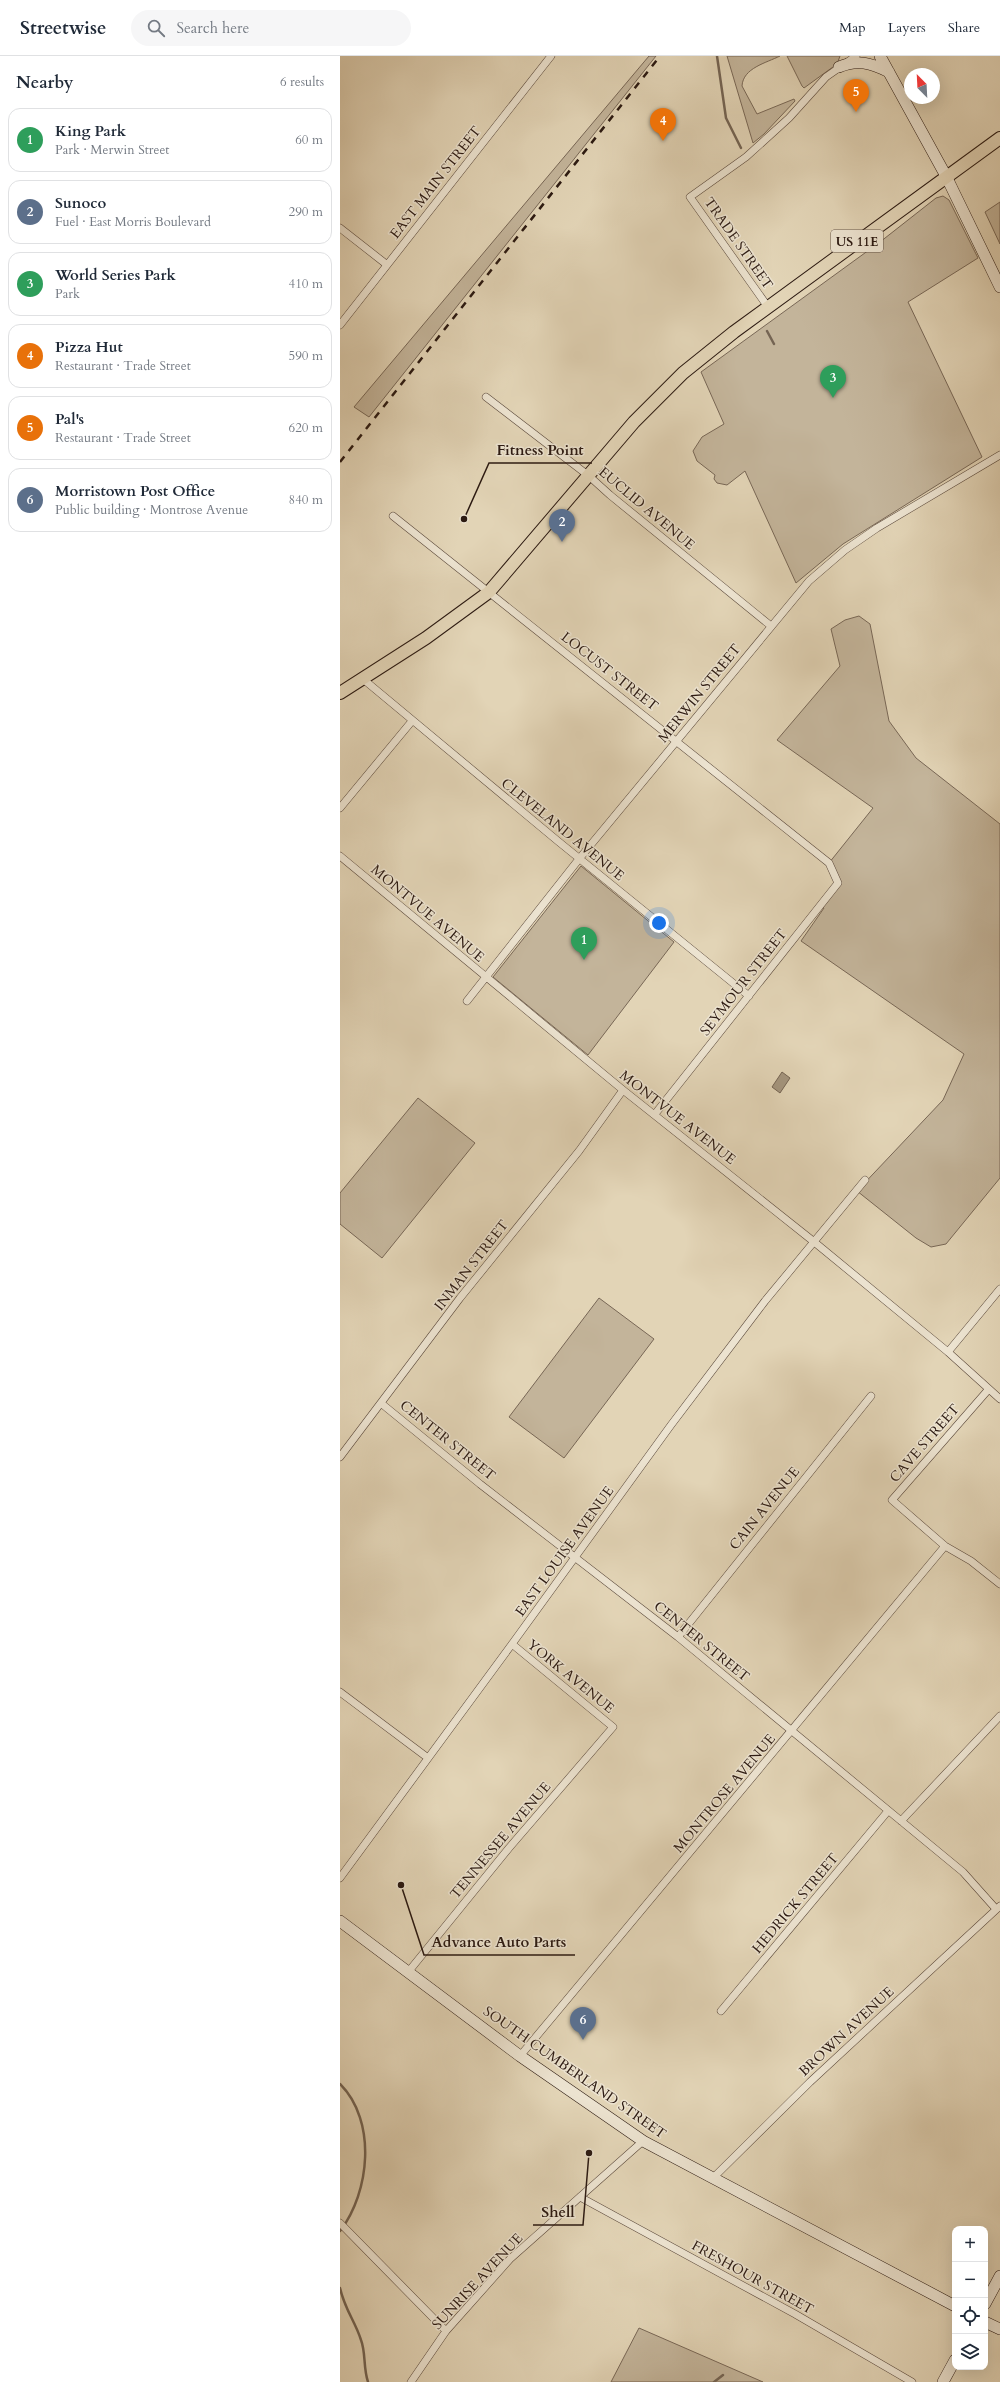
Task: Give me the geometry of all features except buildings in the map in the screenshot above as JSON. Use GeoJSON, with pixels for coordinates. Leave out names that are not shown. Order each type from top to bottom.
{"type":"FeatureCollection","features":[{"type":"Feature","properties":{"kind":"main road"},"geometry":{"type":"LineString","coordinates":[[880,56],[946,176],[1000,287]]}},
{"type":"Feature","properties":{"kind":"main road"},"geometry":{"type":"LineString","coordinates":[[839,67],[858,62],[873,64],[889,72]]}},
{"type":"Feature","properties":{"kind":"main road","name":"US 11E"},"geometry":{"type":"LineString","coordinates":[[340,693],[426,638],[488,592],[634,422],[683,373],[768,307],[1000,138]]}},
{"type":"Feature","properties":{"kind":"main road","name":"SOUTH CUMBERLAND STREET"},"geometry":{"type":"LineString","coordinates":[[340,1921],[409,1971],[520,2056],[642,2140],[952,2304]]}},
{"type":"Feature","properties":{"kind":"main road"},"geometry":{"type":"LineString","coordinates":[[988,2298],[1000,2276]]}},
{"type":"Feature","properties":{"kind":"main road"},"geometry":{"type":"LineString","coordinates":[[988,2323],[1000,2329]]}},
{"type":"Feature","properties":{"kind":"main road"},"geometry":{"type":"LineString","coordinates":[[943,2382],[952,2366]]}},
{"type":"Feature","properties":{"kind":"street","name":"EAST MAIN STREET"},"geometry":{"type":"LineString","coordinates":[[340,325],[386,264],[551,56]]}},
{"type":"Feature","properties":{"kind":"street"},"geometry":{"type":"LineString","coordinates":[[839,67],[843,56]]}},
{"type":"Feature","properties":{"kind":"street","name":"TRADE STREET"},"geometry":{"type":"LineString","coordinates":[[768,307],[690,197],[746,157],[789,118],[826,77],[856,56]]}},
{"type":"Feature","properties":{"kind":"street"},"geometry":{"type":"LineString","coordinates":[[340,228],[386,264]]}},
{"type":"Feature","properties":{"kind":"street","name":"EUCLID AVENUE"},"geometry":{"type":"LineString","coordinates":[[486,397],[589,476],[620,504],[771,626]]}},
{"type":"Feature","properties":{"kind":"street","name":"MERWIN STREET"},"geometry":{"type":"LineString","coordinates":[[467,1001],[579,859],[809,581],[845,550],[916,503],[1000,454]]}},
{"type":"Feature","properties":{"kind":"street","name":"LOCUST STREET"},"geometry":{"type":"LineString","coordinates":[[392,516],[678,741],[829,863]]}},
{"type":"Feature","properties":{"kind":"street","name":"CLEVELAND AVENUE"},"geometry":{"type":"LineString","coordinates":[[364,679],[412,721],[579,859],[749,996]]}},
{"type":"Feature","properties":{"kind":"street"},"geometry":{"type":"LineString","coordinates":[[340,808],[412,721]]}},
{"type":"Feature","properties":{"kind":"street","name":"MONTVUE AVENUE"},"geometry":{"type":"LineString","coordinates":[[340,856],[485,977],[813,1241],[948,1352],[988,1390],[1000,1399]]}},
{"type":"Feature","properties":{"kind":"street","name":"SEYMOUR STREET"},"geometry":{"type":"LineString","coordinates":[[655,1114],[838,883],[829,863]]}},
{"type":"Feature","properties":{"kind":"street","name":"INMAN STREET"},"geometry":{"type":"LineString","coordinates":[[340,1457],[382,1404],[460,1298],[579,1151],[624,1090]]}},
{"type":"Feature","properties":{"kind":"street","name":"EAST LOUISE AVENUE"},"geometry":{"type":"LineString","coordinates":[[340,1878],[576,1558],[670,1425],[813,1241],[865,1180]]}},
{"type":"Feature","properties":{"kind":"street"},"geometry":{"type":"LineString","coordinates":[[948,1352],[1000,1289]]}},
{"type":"Feature","properties":{"kind":"street","name":"CAVE STREET"},"geometry":{"type":"LineString","coordinates":[[988,1390],[892,1500],[945,1546],[971,1561],[1000,1584]]}},
{"type":"Feature","properties":{"kind":"street","name":"CAIN AVENUE"},"geometry":{"type":"LineString","coordinates":[[678,1637],[871,1396]]}},
{"type":"Feature","properties":{"kind":"street","name":"CENTER STREET"},"geometry":{"type":"LineString","coordinates":[[382,1404],[678,1637],[963,1872],[998,1908]]}},
{"type":"Feature","properties":{"kind":"street","name":"MONTROSE AVENUE"},"geometry":{"type":"LineString","coordinates":[[520,2056],[792,1732],[945,1546]]}},
{"type":"Feature","properties":{"kind":"street","name":"YORK AVENUE"},"geometry":{"type":"LineString","coordinates":[[512,1644],[613,1727]]}},
{"type":"Feature","properties":{"kind":"street"},"geometry":{"type":"LineString","coordinates":[[340,1692],[428,1758]]}},
{"type":"Feature","properties":{"kind":"street"},"geometry":{"type":"LineString","coordinates":[[901,1822],[908,1812],[1000,1716]]}},
{"type":"Feature","properties":{"kind":"street","name":"TENNESSEE AVENUE"},"geometry":{"type":"LineString","coordinates":[[409,1971],[509,1848],[613,1727]]}},
{"type":"Feature","properties":{"kind":"street","name":"HEDRICK STREET"},"geometry":{"type":"LineString","coordinates":[[721,2011],[888,1811]]}},
{"type":"Feature","properties":{"kind":"street","name":"BROWN AVENUE"},"geometry":{"type":"LineString","coordinates":[[712,2178],[810,2082],[998,1908]]}},
{"type":"Feature","properties":{"kind":"street","name":"SUNRISE AVENUE"},"geometry":{"type":"LineString","coordinates":[[410,2382],[446,2331],[510,2259],[642,2140]]}},
{"type":"Feature","properties":{"kind":"street","name":"FRESHOUR STREET"},"geometry":{"type":"LineString","coordinates":[[580,2197],[795,2314],[912,2382]]}},
{"type":"Feature","properties":{"kind":"street"},"geometry":{"type":"LineString","coordinates":[[340,2223],[446,2331]]}},
{"type":"Feature","properties":{"kind":"shaded area"},"geometry":{"type":"Polygon","coordinates":[[[649,56],[656,56],[369,417],[354,407],[649,56]]]}},
{"type":"Feature","properties":{"kind":"shaded area"},"geometry":{"type":"Polygon","coordinates":[[[727,56],[780,56],[751,70],[743,80],[742,86],[757,114],[794,99],[795,101],[764,134],[753,143],[727,56]]]}},
{"type":"Feature","properties":{"kind":"shaded area"},"geometry":{"type":"Polygon","coordinates":[[[787,56],[840,56],[837,64],[804,88],[787,56]]]}},
{"type":"Feature","properties":{"kind":"shaded area"},"geometry":{"type":"Polygon","coordinates":[[[943,196],[949,200],[978,258],[908,302],[982,457],[843,544],[796,583],[745,471],[727,485],[717,483],[714,479],[715,475],[697,461],[693,451],[702,437],[724,424],[701,372],[880,242],[936,198],[943,196]]]}},
{"type":"Feature","properties":{"kind":"shaded area"},"geometry":{"type":"Polygon","coordinates":[[[1000,202],[1000,244],[985,212],[1000,202]]]}},
{"type":"Feature","properties":{"kind":"shaded area"},"geometry":{"type":"Polygon","coordinates":[[[859,616],[870,624],[889,721],[916,758],[1000,824],[1000,1178],[946,1244],[931,1247],[916,1238],[857,1191],[943,1100],[964,1054],[801,941],[824,908],[820,905],[838,883],[829,863],[873,808],[777,740],[840,666],[831,629],[845,620],[859,616]]]}},
{"type":"Feature","properties":{"kind":"shaded area"},"geometry":{"type":"Polygon","coordinates":[[[581,866],[674,942],[588,1055],[493,977],[581,866]]]}},
{"type":"Feature","properties":{"kind":"shaded area"},"geometry":{"type":"Polygon","coordinates":[[[782,1072],[790,1078],[780,1093],[772,1087],[782,1072]]]}},
{"type":"Feature","properties":{"kind":"shaded area"},"geometry":{"type":"Polygon","coordinates":[[[418,1098],[475,1143],[382,1258],[340,1224],[340,1193],[418,1098]]]}},
{"type":"Feature","properties":{"kind":"shaded area"},"geometry":{"type":"Polygon","coordinates":[[[599,1298],[654,1339],[564,1458],[509,1417],[599,1298]]]}},
{"type":"Feature","properties":{"kind":"shaded area"},"geometry":{"type":"Polygon","coordinates":[[[639,2328],[763,2382],[611,2382],[639,2328]]]}},
{"type":"Feature","properties":{"kind":"waterway"},"geometry":{"type":"LineString","coordinates":[[717,56],[726,118],[741,148]]}},
{"type":"Feature","properties":{"kind":"waterway"},"geometry":{"type":"LineString","coordinates":[[767,331],[774,344]]}},
{"type":"Feature","properties":{"kind":"waterway"},"geometry":{"type":"LineString","coordinates":[[340,2084],[352,2099],[360,2117],[364,2136],[365,2157],[363,2177],[358,2197],[350,2215],[340,2231]]}},
{"type":"Feature","properties":{"kind":"waterway"},"geometry":{"type":"LineString","coordinates":[[340,2288],[363,2345],[368,2382]]}},
{"type":"Feature","properties":{"kind":"waterway"},"geometry":{"type":"LineString","coordinates":[[714,2382],[723,2375]]}},
{"type":"Feature","properties":{"kind":"railway"},"geometry":{"type":"LineString","coordinates":[[340,462],[660,56]]}},
{"type":"Feature","properties":{"kind":"place","name":"Pal's"},"geometry":{"type":"Point","coordinates":[856,112]}},
{"type":"Feature","properties":{"kind":"place","name":"Pizza Hut"},"geometry":{"type":"Point","coordinates":[663,141]}},
{"type":"Feature","properties":{"kind":"place","name":"World Series Park"},"geometry":{"type":"Point","coordinates":[833,398]}},
{"type":"Feature","properties":{"kind":"place","name":"Fitness Point"},"geometry":{"type":"Point","coordinates":[464,519]}},
{"type":"Feature","properties":{"kind":"place","name":"Sunoco"},"geometry":{"type":"Point","coordinates":[562,542]}},
{"type":"Feature","properties":{"kind":"place","name":"King Park"},"geometry":{"type":"Point","coordinates":[584,960]}},
{"type":"Feature","properties":{"kind":"place","name":"Advance Auto Parts"},"geometry":{"type":"Point","coordinates":[401,1885]}},
{"type":"Feature","properties":{"kind":"place","name":"Morristown Post Office"},"geometry":{"type":"Point","coordinates":[583,2040]}},
{"type":"Feature","properties":{"kind":"place","name":"Shell"},"geometry":{"type":"Point","coordinates":[589,2153]}}]}
